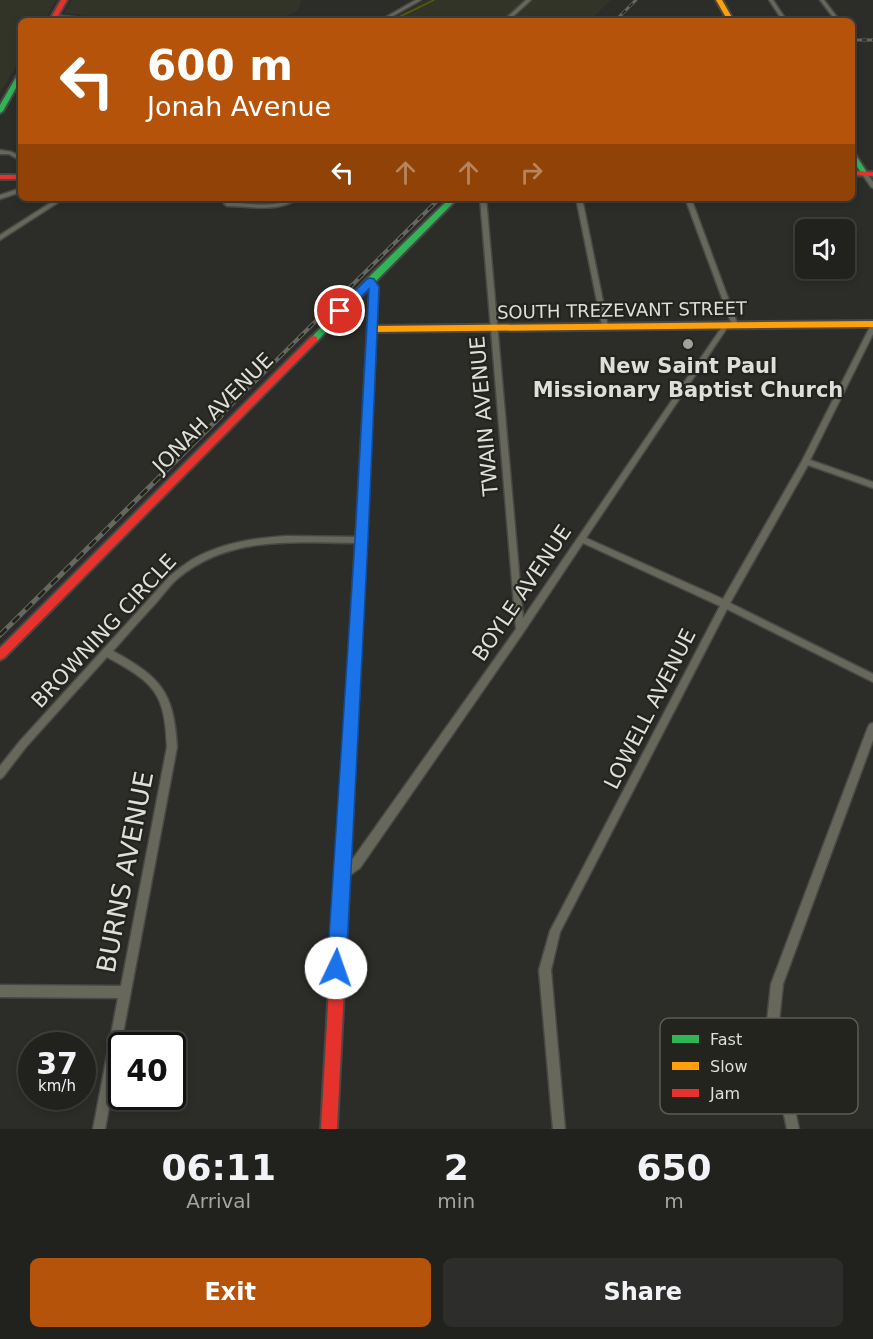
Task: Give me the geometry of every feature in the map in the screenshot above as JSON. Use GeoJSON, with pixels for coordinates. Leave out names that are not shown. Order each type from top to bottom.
{"type":"FeatureCollection","features":[{"type":"Feature","properties":{"kind":"street"},"geometry":{"type":"LineString","coordinates":[[53,18],[64,0]]}},
{"type":"Feature","properties":{"kind":"street"},"geometry":{"type":"LineString","coordinates":[[386,18],[419,0]]}},
{"type":"Feature","properties":{"kind":"street"},"geometry":{"type":"LineString","coordinates":[[508,18],[529,0]]}},
{"type":"Feature","properties":{"kind":"street"},"geometry":{"type":"LineString","coordinates":[[719,0],[728,18]]}},
{"type":"Feature","properties":{"kind":"street"},"geometry":{"type":"LineString","coordinates":[[771,0],[783,18]]}},
{"type":"Feature","properties":{"kind":"street"},"geometry":{"type":"LineString","coordinates":[[822,0],[836,18]]}},
{"type":"Feature","properties":{"kind":"street"},"geometry":{"type":"LineString","coordinates":[[0,111],[18,79]]}},
{"type":"Feature","properties":{"kind":"street"},"geometry":{"type":"LineString","coordinates":[[0,152],[10,153],[18,157]]}},
{"type":"Feature","properties":{"kind":"street"},"geometry":{"type":"LineString","coordinates":[[855,158],[869,174],[873,186]]}},
{"type":"Feature","properties":{"kind":"street"},"geometry":{"type":"LineString","coordinates":[[0,177],[18,177]]}},
{"type":"Feature","properties":{"kind":"street"},"geometry":{"type":"LineString","coordinates":[[0,197],[18,191]]}},
{"type":"Feature","properties":{"kind":"street"},"geometry":{"type":"LineString","coordinates":[[0,238],[57,201]]}},
{"type":"Feature","properties":{"kind":"street"},"geometry":{"type":"LineString","coordinates":[[227,204],[277,205],[292,201]]}},
{"type":"Feature","properties":{"kind":"street","name":"JONAH AVENUE"},"geometry":{"type":"LineString","coordinates":[[0,655],[451,201]]}},
{"type":"Feature","properties":{"kind":"street","name":"TWAIN AVENUE"},"geometry":{"type":"LineString","coordinates":[[483,201],[520,630]]}},
{"type":"Feature","properties":{"kind":"street"},"geometry":{"type":"LineString","coordinates":[[580,201],[605,326]]}},
{"type":"Feature","properties":{"kind":"street"},"geometry":{"type":"LineString","coordinates":[[689,201],[731,325]]}},
{"type":"Feature","properties":{"kind":"street"},"geometry":{"type":"LineString","coordinates":[[329,1129],[341,877],[362,540],[374,287],[370,281]]}},
{"type":"Feature","properties":{"kind":"street","name":"BOYLE AVENUE"},"geometry":{"type":"LineString","coordinates":[[341,877],[356,864],[731,325]]}},
{"type":"Feature","properties":{"kind":"street","name":"SOUTH TREZEVANT STREET"},"geometry":{"type":"LineString","coordinates":[[372,329],[873,325]]}},
{"type":"Feature","properties":{"kind":"street","name":"LOWELL AVENUE"},"geometry":{"type":"LineString","coordinates":[[559,1129],[545,970],[555,931],[725,604],[806,461],[873,325]]}},
{"type":"Feature","properties":{"kind":"street"},"geometry":{"type":"LineString","coordinates":[[806,461],[873,485]]}},
{"type":"Feature","properties":{"kind":"street"},"geometry":{"type":"LineString","coordinates":[[581,539],[725,604],[873,678]]}},
{"type":"Feature","properties":{"kind":"street","name":"BROWNING CIRCLE"},"geometry":{"type":"LineString","coordinates":[[0,774],[23,744],[173,578],[191,563],[228,546],[258,542],[362,540]]}},
{"type":"Feature","properties":{"kind":"street","name":"BURNS AVENUE"},"geometry":{"type":"LineString","coordinates":[[99,1129],[172,747],[168,705],[152,679],[107,652]]}},
{"type":"Feature","properties":{"kind":"street"},"geometry":{"type":"LineString","coordinates":[[773,1018],[777,984],[873,727]]}},
{"type":"Feature","properties":{"kind":"street"},"geometry":{"type":"LineString","coordinates":[[0,991],[125,992]]}},
{"type":"Feature","properties":{"kind":"street"},"geometry":{"type":"LineString","coordinates":[[790,1114],[793,1129]]}},
{"type":"Feature","properties":{"kind":"shaded area"},"geometry":{"type":"Polygon","coordinates":[[[0,0],[56,0],[46,18],[18,18],[18,63],[0,93],[0,0]]]}},
{"type":"Feature","properties":{"kind":"shaded area"},"geometry":{"type":"Polygon","coordinates":[[[72,0],[301,0],[299,10],[284,18],[106,18],[64,13],[72,0]]]}},
{"type":"Feature","properties":{"kind":"shaded area"},"geometry":{"type":"Polygon","coordinates":[[[426,0],[611,0],[592,18],[393,18],[426,0]]]}},
{"type":"Feature","properties":{"kind":"waterway"},"geometry":{"type":"LineString","coordinates":[[397,18],[434,0]]}},
{"type":"Feature","properties":{"kind":"railway"},"geometry":{"type":"LineString","coordinates":[[618,18],[636,0]]}},
{"type":"Feature","properties":{"kind":"railway"},"geometry":{"type":"LineString","coordinates":[[855,40],[873,40]]}},
{"type":"Feature","properties":{"kind":"railway"},"geometry":{"type":"LineString","coordinates":[[219,417],[437,201]]}},
{"type":"Feature","properties":{"kind":"railway"},"geometry":{"type":"LineString","coordinates":[[0,635],[221,416]]}},
{"type":"Feature","properties":{"kind":"traffic: fast"},"geometry":{"type":"LineString","coordinates":[[0,111],[18,79]]}},
{"type":"Feature","properties":{"kind":"traffic: fast"},"geometry":{"type":"LineString","coordinates":[[855,159],[865,174]]}},
{"type":"Feature","properties":{"kind":"traffic: fast"},"geometry":{"type":"LineString","coordinates":[[314,339],[451,201]]}},
{"type":"Feature","properties":{"kind":"traffic: fast"},"geometry":{"type":"LineString","coordinates":[[362,523],[374,287],[370,281]]}},
{"type":"Feature","properties":{"kind":"traffic: slow"},"geometry":{"type":"LineString","coordinates":[[719,0],[729,18]]}},
{"type":"Feature","properties":{"kind":"traffic: slow"},"geometry":{"type":"LineString","coordinates":[[372,329],[873,324]]}},
{"type":"Feature","properties":{"kind":"traffic: slow"},"geometry":{"type":"LineString","coordinates":[[344,847],[362,523]]}},
{"type":"Feature","properties":{"kind":"traffic: jam"},"geometry":{"type":"LineString","coordinates":[[54,18],[64,0]]}},
{"type":"Feature","properties":{"kind":"traffic: jam"},"geometry":{"type":"LineString","coordinates":[[855,173],[873,174]]}},
{"type":"Feature","properties":{"kind":"traffic: jam"},"geometry":{"type":"LineString","coordinates":[[0,177],[18,177]]}},
{"type":"Feature","properties":{"kind":"traffic: jam"},"geometry":{"type":"LineString","coordinates":[[0,655],[314,339]]}},
{"type":"Feature","properties":{"kind":"traffic: jam"},"geometry":{"type":"LineString","coordinates":[[329,1129],[344,847]]}},
{"type":"Feature","properties":{"kind":"place","name":"New Saint Paul Missionary Baptist Church"},"geometry":{"type":"Point","coordinates":[688,344]}},
{"type":"Feature","properties":{"kind":"route"},"geometry":{"type":"LineString","coordinates":[[336,968],[362,540],[374,287],[370,281],[340,311]]}}]}
